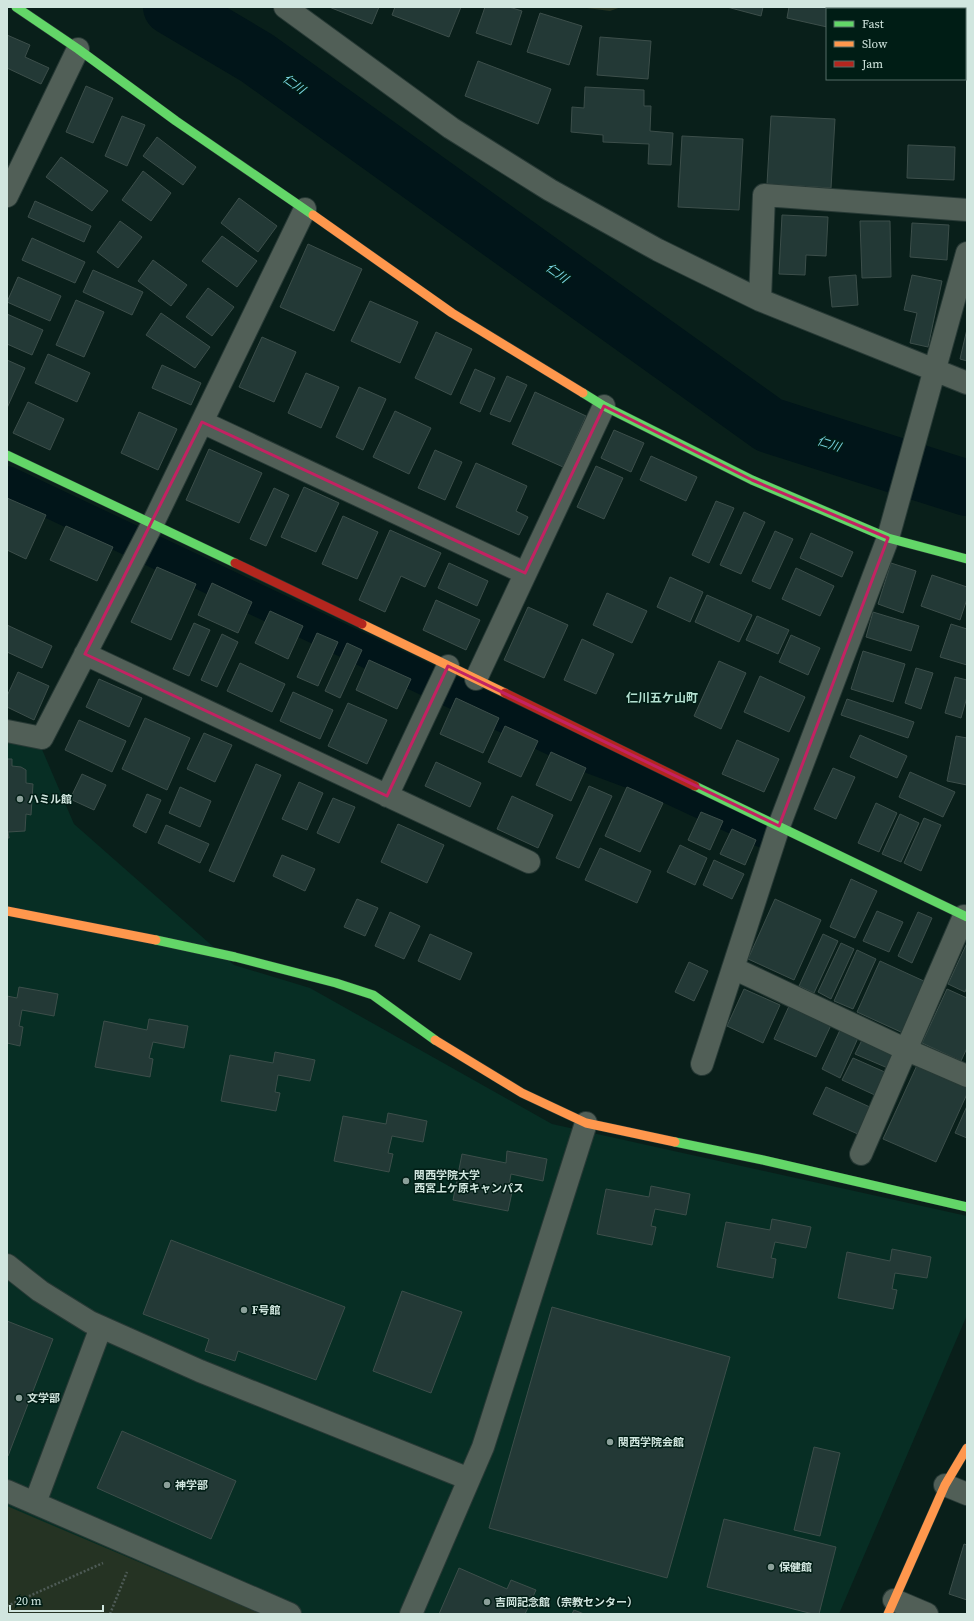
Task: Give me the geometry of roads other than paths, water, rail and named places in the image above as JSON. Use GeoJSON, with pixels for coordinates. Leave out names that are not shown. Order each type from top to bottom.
{"type":"FeatureCollection","features":[{"type":"Feature","properties":{"kind":"street"},"geometry":{"type":"LineString","coordinates":[[16,7],[78,49],[176,121],[305,209],[452,313],[604,406],[752,480],[888,538],[967,559]]}},
{"type":"Feature","properties":{"kind":"street"},"geometry":{"type":"LineString","coordinates":[[292,9],[451,128],[550,190],[658,250],[760,300],[967,384]]}},
{"type":"Feature","properties":{"kind":"street"},"geometry":{"type":"LineString","coordinates":[[7,196],[78,49]]}},
{"type":"Feature","properties":{"kind":"street"},"geometry":{"type":"LineString","coordinates":[[760,300],[764,195],[967,210]]}},
{"type":"Feature","properties":{"kind":"street"},"geometry":{"type":"LineString","coordinates":[[7,731],[42,738],[153,523],[305,209]]}},
{"type":"Feature","properties":{"kind":"street"},"geometry":{"type":"LineString","coordinates":[[702,1064],[779,826],[888,538],[967,253]]}},
{"type":"Feature","properties":{"kind":"street"},"geometry":{"type":"LineString","coordinates":[[476,679],[604,406]]}},
{"type":"Feature","properties":{"kind":"street"},"geometry":{"type":"LineString","coordinates":[[202,422],[526,573]]}},
{"type":"Feature","properties":{"kind":"street"},"geometry":{"type":"LineString","coordinates":[[7,455],[153,523],[966,916],[861,1154]]}},
{"type":"Feature","properties":{"kind":"street"},"geometry":{"type":"LineString","coordinates":[[85,654],[529,862]]}},
{"type":"Feature","properties":{"kind":"street"},"geometry":{"type":"LineString","coordinates":[[388,796],[448,666]]}},
{"type":"Feature","properties":{"kind":"street"},"geometry":{"type":"LineString","coordinates":[[7,911],[118,932],[235,957],[336,983],[373,995],[442,1045],[522,1093],[586,1122],[763,1160],[967,1207]]}},
{"type":"Feature","properties":{"kind":"street"},"geometry":{"type":"LineString","coordinates":[[733,968],[907,1050],[967,1076]]}},
{"type":"Feature","properties":{"kind":"street"},"geometry":{"type":"LineString","coordinates":[[411,1614],[483,1447],[586,1122]]}},
{"type":"Feature","properties":{"kind":"street"},"geometry":{"type":"LineString","coordinates":[[7,1265],[40,1291],[90,1322],[200,1371],[469,1479]]}},
{"type":"Feature","properties":{"kind":"street"},"geometry":{"type":"LineString","coordinates":[[35,1503],[101,1327]]}},
{"type":"Feature","properties":{"kind":"street"},"geometry":{"type":"LineString","coordinates":[[927,1614],[891,1607],[944,1486],[967,1448]]}},
{"type":"Feature","properties":{"kind":"street"},"geometry":{"type":"LineString","coordinates":[[944,1486],[967,1494]]}},
{"type":"Feature","properties":{"kind":"street"},"geometry":{"type":"LineString","coordinates":[[7,1491],[290,1614]]}},
{"type":"Feature","properties":{"kind":"waterway","name":"仁川"},"geometry":{"type":"LineString","coordinates":[[171,7],[257,58],[769,425],[967,488]]}},
{"type":"Feature","properties":{"kind":"waterway"},"geometry":{"type":"LineString","coordinates":[[7,482],[592,758],[659,783],[764,832]]}},
{"type":"Feature","properties":{"kind":"place","name":"ハミル館"},"geometry":{"type":"Point","coordinates":[20,799]}},
{"type":"Feature","properties":{"kind":"place","name":"関西学院大学 西宮上ケ原キャンパス"},"geometry":{"type":"Point","coordinates":[406,1181]}},
{"type":"Feature","properties":{"kind":"place","name":"F号館"},"geometry":{"type":"Point","coordinates":[244,1310]}},
{"type":"Feature","properties":{"kind":"place","name":"文学部"},"geometry":{"type":"Point","coordinates":[19,1398]}},
{"type":"Feature","properties":{"kind":"place","name":"関西学院会館"},"geometry":{"type":"Point","coordinates":[610,1442]}},
{"type":"Feature","properties":{"kind":"place","name":"神学部"},"geometry":{"type":"Point","coordinates":[167,1485]}},
{"type":"Feature","properties":{"kind":"place","name":"保健館"},"geometry":{"type":"Point","coordinates":[771,1567]}},
{"type":"Feature","properties":{"kind":"place","name":"吉岡記念館（宗教センター）"},"geometry":{"type":"Point","coordinates":[487,1602]}},
{"type":"Feature","properties":{"kind":"district","name":"仁川五ケ山町"},"geometry":{"type":"Point","coordinates":[662,698]}}]}
